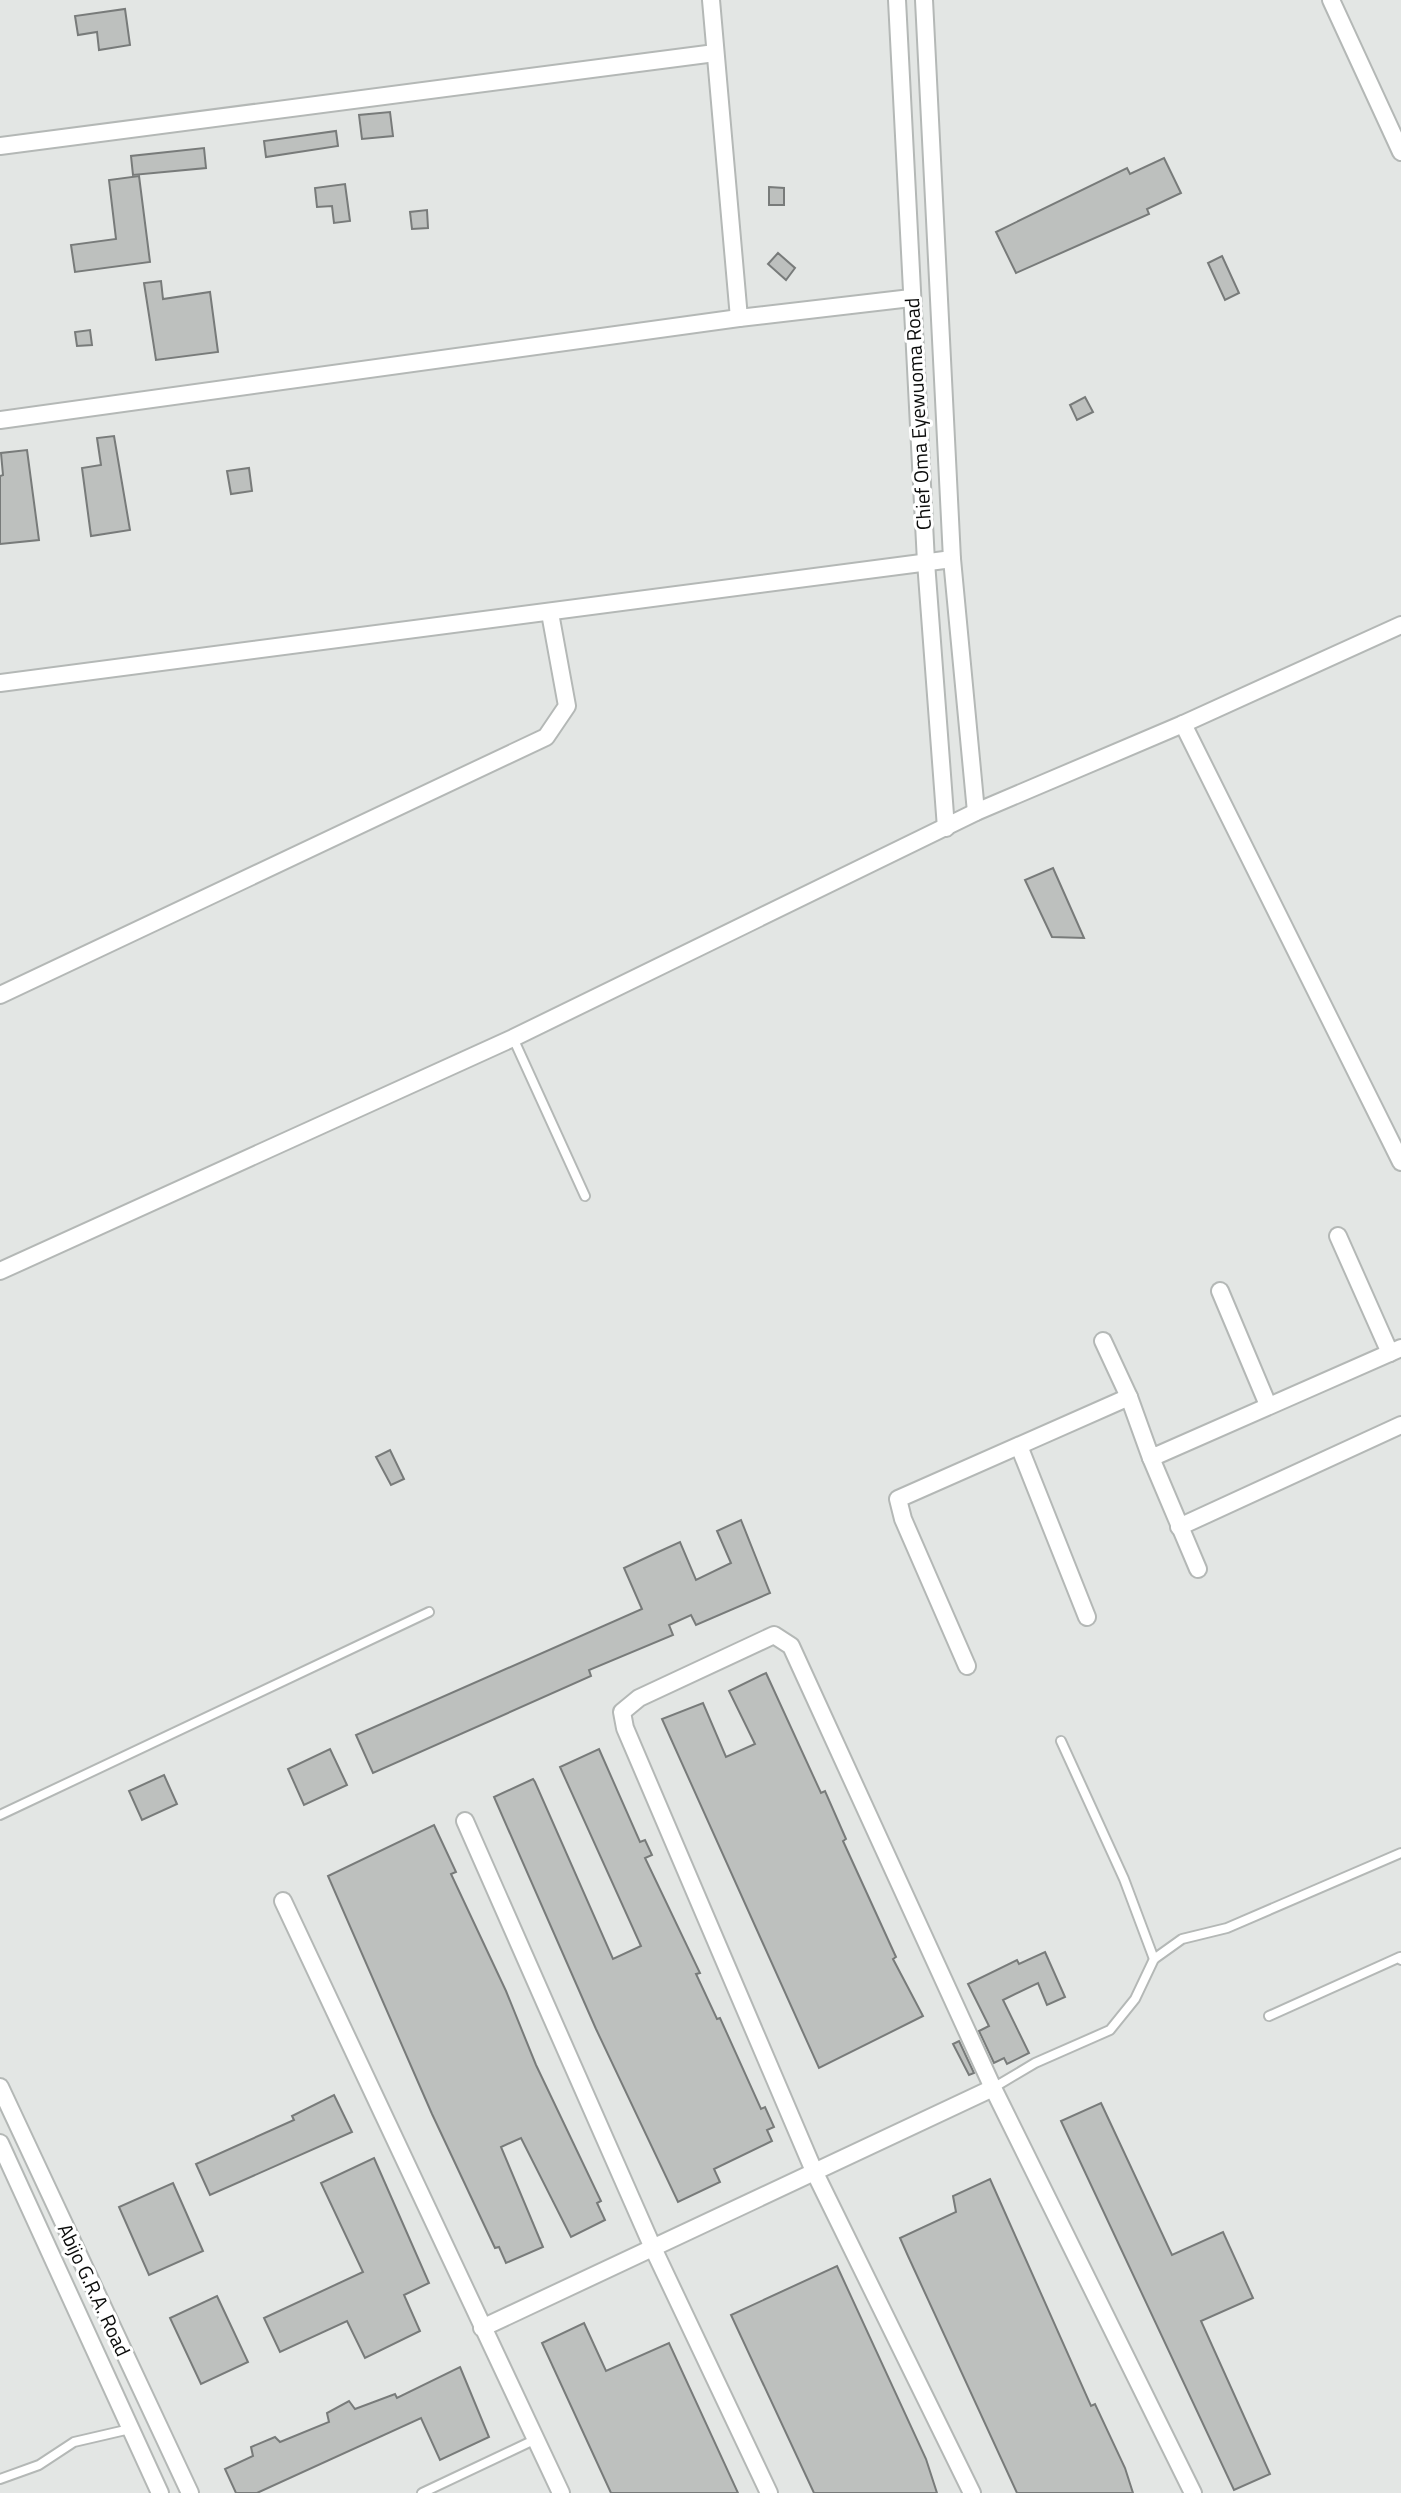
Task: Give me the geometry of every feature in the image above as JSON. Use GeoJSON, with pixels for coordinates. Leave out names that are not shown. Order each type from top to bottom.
{"type":"FeatureCollection","features":[{"type":"Feature","properties":{"kind":"street"},"geometry":{"type":"LineString","coordinates":[[711,0],[739,318]]}},
{"type":"Feature","properties":{"kind":"street","name":"Chief Oma Eyewuoma Road"},"geometry":{"type":"LineString","coordinates":[[897,0],[926,562],[946,828]]}},
{"type":"Feature","properties":{"kind":"street","name":"Chief Oma Eyewuoma Road"},"geometry":{"type":"LineString","coordinates":[[924,0],[952,559],[976,812]]}},
{"type":"Feature","properties":{"kind":"street"},"geometry":{"type":"LineString","coordinates":[[1331,0],[1401,152]]}},
{"type":"Feature","properties":{"kind":"street"},"geometry":{"type":"LineString","coordinates":[[0,146],[715,53]]}},
{"type":"Feature","properties":{"kind":"street"},"geometry":{"type":"LineString","coordinates":[[0,420],[739,318],[911,298]]}},
{"type":"Feature","properties":{"kind":"street"},"geometry":{"type":"LineString","coordinates":[[0,683],[952,559]]}},
{"type":"Feature","properties":{"kind":"street"},"geometry":{"type":"LineString","coordinates":[[0,995],[546,737],[567,706],[550,613]]}},
{"type":"Feature","properties":{"kind":"street"},"geometry":{"type":"LineString","coordinates":[[0,1271],[513,1038],[976,812],[1183,724],[1401,625]]}},
{"type":"Feature","properties":{"kind":"street"},"geometry":{"type":"LineString","coordinates":[[1183,724],[1401,1162]]}},
{"type":"Feature","properties":{"kind":"street"},"geometry":{"type":"LineString","coordinates":[[1151,1458],[1395,1350],[1338,1236]]}},
{"type":"Feature","properties":{"kind":"street"},"geometry":{"type":"LineString","coordinates":[[1220,1291],[1268,1405]]}},
{"type":"Feature","properties":{"kind":"street"},"geometry":{"type":"LineString","coordinates":[[1103,1341],[1129,1397],[1198,1569]]}},
{"type":"Feature","properties":{"kind":"street"},"geometry":{"type":"LineString","coordinates":[[967,1666],[903,1519],[898,1499],[1129,1397]]}},
{"type":"Feature","properties":{"kind":"street"},"geometry":{"type":"LineString","coordinates":[[1179,1527],[1401,1425]]}},
{"type":"Feature","properties":{"kind":"street"},"geometry":{"type":"LineString","coordinates":[[1019,1446],[1087,1617]]}},
{"type":"Feature","properties":{"kind":"street"},"geometry":{"type":"LineString","coordinates":[[972,2493],[814,2171],[625,1728],[622,1712],[639,1698],[774,1635],[791,1646],[993,2088],[1193,2493]]}},
{"type":"Feature","properties":{"kind":"street"},"geometry":{"type":"LineString","coordinates":[[465,1821],[653,2248],[769,2493]]}},
{"type":"Feature","properties":{"kind":"street"},"geometry":{"type":"LineString","coordinates":[[283,1901],[561,2493]]}},
{"type":"Feature","properties":{"kind":"street","name":"Abijo G.R.A. Road"},"geometry":{"type":"LineString","coordinates":[[0,2087],[190,2493]]}},
{"type":"Feature","properties":{"kind":"street"},"geometry":{"type":"LineString","coordinates":[[482,2328],[993,2088]]}},
{"type":"Feature","properties":{"kind":"street","name":"Abijo G.R.A. Road"},"geometry":{"type":"LineString","coordinates":[[0,2143],[6,2172],[160,2493]]}},
{"type":"Feature","properties":{"kind":"lane"},"geometry":{"type":"LineString","coordinates":[[513,1038],[585,1196]]}},
{"type":"Feature","properties":{"kind":"lane"},"geometry":{"type":"LineString","coordinates":[[0,1815],[429,1612]]}},
{"type":"Feature","properties":{"kind":"lane"},"geometry":{"type":"LineString","coordinates":[[1061,1741],[1124,1879],[1154,1959]]}},
{"type":"Feature","properties":{"kind":"lane"},"geometry":{"type":"LineString","coordinates":[[993,2088],[1035,2063],[1110,2030],[1135,1999],[1154,1959],[1182,1939],[1227,1928],[1401,1853]]}},
{"type":"Feature","properties":{"kind":"lane"},"geometry":{"type":"LineString","coordinates":[[1269,2016],[1401,1958]]}},
{"type":"Feature","properties":{"kind":"lane"},"geometry":{"type":"LineString","coordinates":[[0,2479],[39,2465],[74,2442],[130,2429]]}},
{"type":"Feature","properties":{"kind":"lane"},"geometry":{"type":"LineString","coordinates":[[422,2493],[534,2440]]}},
{"type":"Feature","properties":{"kind":"building"},"geometry":{"type":"Polygon","coordinates":[[[125,9],[130,45],[99,50],[97,32],[78,35],[75,16],[125,9]]]}},
{"type":"Feature","properties":{"kind":"building"},"geometry":{"type":"Polygon","coordinates":[[[390,112],[393,136],[362,139],[359,115],[390,112]]]}},
{"type":"Feature","properties":{"kind":"building"},"geometry":{"type":"Polygon","coordinates":[[[336,131],[338,146],[266,157],[264,141],[336,131]]]}},
{"type":"Feature","properties":{"kind":"building"},"geometry":{"type":"Polygon","coordinates":[[[204,148],[206,168],[133,175],[131,156],[204,148]]]}},
{"type":"Feature","properties":{"kind":"building"},"geometry":{"type":"Polygon","coordinates":[[[1164,158],[1181,193],[1147,209],[1149,214],[1016,273],[996,232],[1127,168],[1130,174],[1164,158]]]}},
{"type":"Feature","properties":{"kind":"building"},"geometry":{"type":"Polygon","coordinates":[[[139,176],[150,262],[75,272],[71,245],[116,239],[109,180],[139,176]]]}},
{"type":"Feature","properties":{"kind":"building"},"geometry":{"type":"Polygon","coordinates":[[[345,184],[350,221],[334,223],[332,206],[317,207],[315,188],[345,184]]]}},
{"type":"Feature","properties":{"kind":"building"},"geometry":{"type":"Polygon","coordinates":[[[769,187],[784,188],[784,205],[769,205],[769,187]]]}},
{"type":"Feature","properties":{"kind":"building"},"geometry":{"type":"Polygon","coordinates":[[[427,210],[428,228],[412,229],[410,212],[427,210]]]}},
{"type":"Feature","properties":{"kind":"building"},"geometry":{"type":"Polygon","coordinates":[[[778,253],[795,268],[786,280],[768,264],[778,253]]]}},
{"type":"Feature","properties":{"kind":"building"},"geometry":{"type":"Polygon","coordinates":[[[1222,256],[1239,293],[1225,300],[1208,263],[1222,256]]]}},
{"type":"Feature","properties":{"kind":"building"},"geometry":{"type":"Polygon","coordinates":[[[161,281],[163,299],[210,292],[218,352],[156,360],[144,283],[161,281]]]}},
{"type":"Feature","properties":{"kind":"building"},"geometry":{"type":"Polygon","coordinates":[[[90,330],[92,345],[77,346],[75,332],[90,330]]]}},
{"type":"Feature","properties":{"kind":"building"},"geometry":{"type":"Polygon","coordinates":[[[1085,397],[1093,412],[1077,420],[1070,405],[1085,397]]]}},
{"type":"Feature","properties":{"kind":"building"},"geometry":{"type":"Polygon","coordinates":[[[114,436],[130,530],[91,536],[82,468],[101,465],[97,438],[114,436]]]}},
{"type":"Feature","properties":{"kind":"building"},"geometry":{"type":"Polygon","coordinates":[[[27,450],[39,540],[0,544],[1,453],[27,450]]]}},
{"type":"Feature","properties":{"kind":"building"},"geometry":{"type":"Polygon","coordinates":[[[249,468],[252,491],[231,494],[227,471],[249,468]]]}},
{"type":"Feature","properties":{"kind":"building"},"geometry":{"type":"Polygon","coordinates":[[[1053,868],[1084,938],[1052,937],[1025,880],[1053,868]]]}},
{"type":"Feature","properties":{"kind":"building"},"geometry":{"type":"Polygon","coordinates":[[[390,1450],[404,1479],[391,1485],[376,1457],[390,1450]]]}},
{"type":"Feature","properties":{"kind":"building"},"geometry":{"type":"Polygon","coordinates":[[[741,1520],[770,1593],[696,1625],[691,1615],[669,1625],[673,1635],[589,1670],[591,1676],[373,1773],[356,1735],[642,1609],[624,1568],[656,1553],[680,1542],[696,1580],[731,1563],[717,1531],[741,1520]]]}},
{"type":"Feature","properties":{"kind":"building"},"geometry":{"type":"Polygon","coordinates":[[[766,1673],[821,1793],[825,1791],[846,1839],[843,1841],[896,1957],[893,1959],[923,2016],[819,2068],[662,1719],[703,1703],[726,1757],[755,1744],[729,1691],[766,1673]]]}},
{"type":"Feature","properties":{"kind":"building"},"geometry":{"type":"Polygon","coordinates":[[[330,1749],[347,1785],[304,1805],[288,1769],[330,1749]]]}},
{"type":"Feature","properties":{"kind":"building"},"geometry":{"type":"Polygon","coordinates":[[[599,1749],[640,1842],[645,1840],[652,1855],[645,1858],[700,1973],[696,1974],[717,2019],[720,2018],[761,2109],[765,2107],[774,2127],[767,2130],[772,2141],[714,2169],[720,2182],[678,2202],[596,2029],[494,1797],[533,1779],[613,1959],[641,1946],[560,1767],[599,1749]]]}},
{"type":"Feature","properties":{"kind":"building"},"geometry":{"type":"Polygon","coordinates":[[[164,1775],[177,1804],[142,1820],[129,1791],[164,1775]]]}},
{"type":"Feature","properties":{"kind":"building"},"geometry":{"type":"Polygon","coordinates":[[[434,1825],[456,1872],[451,1874],[601,2201],[597,2203],[605,2220],[571,2237],[521,2138],[501,2147],[543,2247],[506,2263],[499,2247],[495,2248],[432,2114],[328,1876],[434,1825]]]}},
{"type":"Feature","properties":{"kind":"building"},"geometry":{"type":"Polygon","coordinates":[[[1045,1952],[1065,1997],[1047,2005],[1038,1983],[1003,2000],[1029,2053],[1007,2064],[1004,2058],[994,2063],[979,2031],[989,2026],[968,1984],[1017,1960],[1019,1964],[1045,1952]]]}},
{"type":"Feature","properties":{"kind":"building"},"geometry":{"type":"Polygon","coordinates":[[[959,2041],[974,2073],[969,2075],[953,2044],[959,2041]]]}},
{"type":"Feature","properties":{"kind":"building"},"geometry":{"type":"Polygon","coordinates":[[[334,2095],[352,2132],[210,2195],[196,2164],[294,2120],[292,2116],[334,2095]]]}},
{"type":"Feature","properties":{"kind":"building"},"geometry":{"type":"Polygon","coordinates":[[[1101,2103],[1172,2255],[1223,2232],[1253,2298],[1201,2321],[1270,2474],[1234,2490],[1061,2121],[1101,2103]]]}},
{"type":"Feature","properties":{"kind":"building"},"geometry":{"type":"Polygon","coordinates":[[[374,2158],[429,2283],[404,2295],[420,2331],[365,2358],[347,2321],[280,2352],[264,2318],[363,2272],[321,2183],[374,2158]]]}},
{"type":"Feature","properties":{"kind":"building"},"geometry":{"type":"Polygon","coordinates":[[[990,2179],[1091,2406],[1095,2404],[1125,2468],[1133,2493],[1017,2493],[908,2256],[900,2238],[956,2212],[953,2196],[990,2179]]]}},
{"type":"Feature","properties":{"kind":"building"},"geometry":{"type":"Polygon","coordinates":[[[173,2183],[203,2251],[149,2275],[119,2207],[173,2183]]]}},
{"type":"Feature","properties":{"kind":"building"},"geometry":{"type":"Polygon","coordinates":[[[837,2266],[926,2459],[937,2493],[814,2493],[731,2315],[837,2266]]]}},
{"type":"Feature","properties":{"kind":"building"},"geometry":{"type":"Polygon","coordinates":[[[217,2296],[248,2362],[201,2384],[170,2318],[217,2296]]]}},
{"type":"Feature","properties":{"kind":"building"},"geometry":{"type":"Polygon","coordinates":[[[584,2323],[606,2371],[669,2343],[738,2493],[611,2493],[542,2343],[584,2323]]]}},
{"type":"Feature","properties":{"kind":"building"},"geometry":{"type":"Polygon","coordinates":[[[460,2367],[489,2437],[440,2460],[421,2418],[257,2493],[236,2493],[225,2469],[253,2456],[251,2447],[275,2437],[280,2442],[329,2422],[327,2413],[349,2401],[355,2409],[395,2394],[397,2398],[460,2367]]]}}]}
